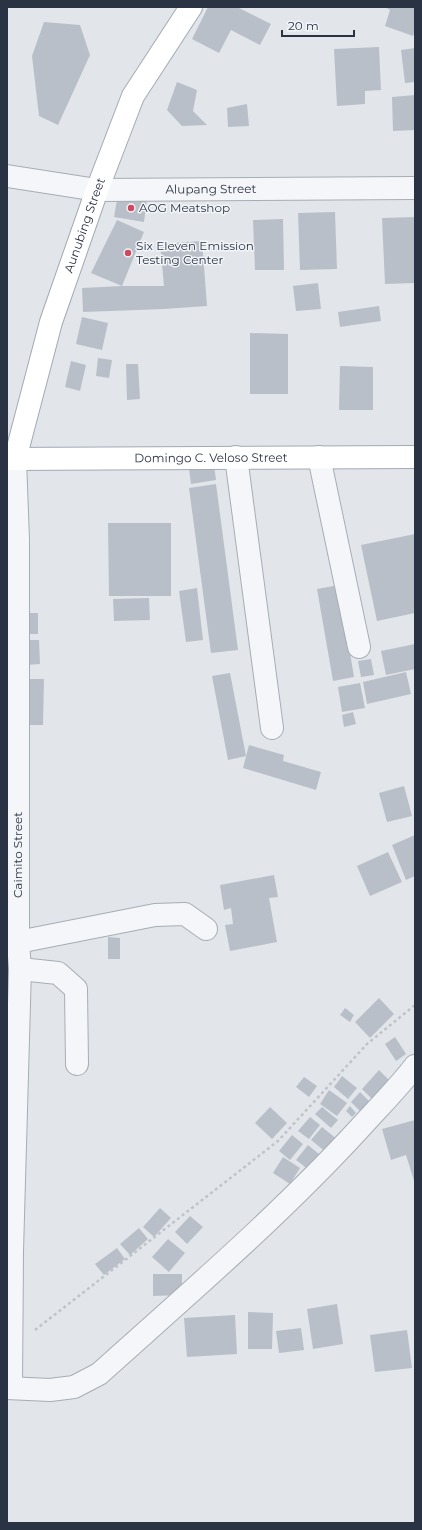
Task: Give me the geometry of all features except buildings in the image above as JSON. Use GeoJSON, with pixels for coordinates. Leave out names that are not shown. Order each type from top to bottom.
{"type":"FeatureCollection","features":[{"type":"Feature","properties":{"kind":"main road","name":"Aunubing Street"},"geometry":{"type":"LineString","coordinates":[[11,459],[51,322],[97,190],[133,96],[191,7]]}},
{"type":"Feature","properties":{"kind":"main road","name":"Domingo C. Veloso Street"},"geometry":{"type":"LineString","coordinates":[[11,459],[415,457]]}},
{"type":"Feature","properties":{"kind":"street","name":"Alupang Street"},"geometry":{"type":"LineString","coordinates":[[7,176],[97,190],[415,188]]}},
{"type":"Feature","properties":{"kind":"street"},"geometry":{"type":"LineString","coordinates":[[236,457],[272,728]]}},
{"type":"Feature","properties":{"kind":"street"},"geometry":{"type":"LineString","coordinates":[[318,457],[359,647]]}},
{"type":"Feature","properties":{"kind":"street","name":"Caimito Street"},"geometry":{"type":"LineString","coordinates":[[9,1388],[13,1347],[12,1251],[20,969],[18,942],[18,540],[11,459]]}},
{"type":"Feature","properties":{"kind":"street"},"geometry":{"type":"LineString","coordinates":[[18,942],[155,915],[185,914],[206,929]]}},
{"type":"Feature","properties":{"kind":"street"},"geometry":{"type":"LineString","coordinates":[[20,969],[58,973],[76,988],[77,1064]]}},
{"type":"Feature","properties":{"kind":"street"},"geometry":{"type":"LineString","coordinates":[[9,1388],[50,1390],[74,1387],[99,1374],[258,1232],[325,1166],[415,1066]]}},
{"type":"Feature","properties":{"kind":"path"},"geometry":{"type":"LineString","coordinates":[[13,1347],[278,1141],[367,1044],[415,1005]]}},
{"type":"Feature","properties":{"kind":"place","name":"AOG Meatshop"},"geometry":{"type":"Point","coordinates":[131,208]}},
{"type":"Feature","properties":{"kind":"place","name":"Six Eleven Emission Testing Center"},"geometry":{"type":"Point","coordinates":[128,253]}}]}
